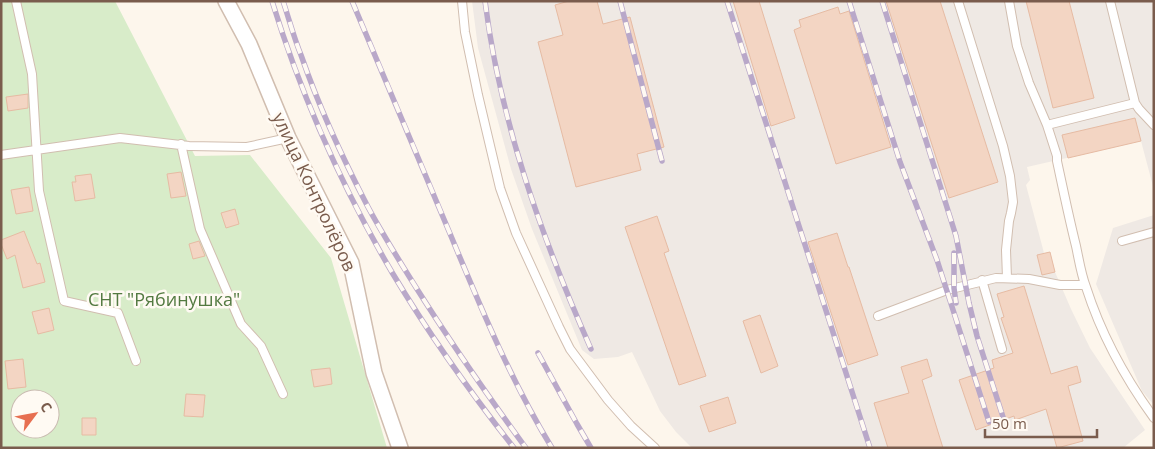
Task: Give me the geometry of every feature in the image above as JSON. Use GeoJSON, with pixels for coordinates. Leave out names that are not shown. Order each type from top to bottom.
{"type":"FeatureCollection","features":[{"type":"Feature","properties":{"kind":"street","name":"улица Контролёров"},"geometry":{"type":"LineString","coordinates":[[226,1],[249,44],[288,138],[351,263],[374,372],[400,448]]}},
{"type":"Feature","properties":{"kind":"lane"},"geometry":{"type":"LineString","coordinates":[[16,1],[32,74],[39,191],[64,301],[118,313],[136,361]]}},
{"type":"Feature","properties":{"kind":"lane"},"geometry":{"type":"LineString","coordinates":[[462,1],[465,32],[478,95],[500,188],[516,233],[570,349],[608,400],[631,426],[656,448]]}},
{"type":"Feature","properties":{"kind":"lane"},"geometry":{"type":"LineString","coordinates":[[958,1],[1003,146],[1010,176],[1013,202],[1006,250],[1006,278]]}},
{"type":"Feature","properties":{"kind":"lane"},"geometry":{"type":"LineString","coordinates":[[1009,1],[1017,46],[1057,156],[1085,285],[1108,345],[1154,418]]}},
{"type":"Feature","properties":{"kind":"lane"},"geometry":{"type":"LineString","coordinates":[[1110,1],[1135,103],[1154,126]]}},
{"type":"Feature","properties":{"kind":"lane"},"geometry":{"type":"LineString","coordinates":[[1047,125],[1135,103]]}},
{"type":"Feature","properties":{"kind":"lane"},"geometry":{"type":"LineString","coordinates":[[1,155],[120,138],[190,146],[247,147],[288,138]]}},
{"type":"Feature","properties":{"kind":"lane"},"geometry":{"type":"LineString","coordinates":[[181,144],[200,229],[241,324],[261,346],[283,394]]}},
{"type":"Feature","properties":{"kind":"lane"},"geometry":{"type":"LineString","coordinates":[[1122,241],[1154,232]]}},
{"type":"Feature","properties":{"kind":"lane"},"geometry":{"type":"LineString","coordinates":[[878,316],[947,290],[982,280],[996,278],[1029,279],[1060,285],[1085,285]]}},
{"type":"Feature","properties":{"kind":"lane"},"geometry":{"type":"LineString","coordinates":[[982,280],[1002,349]]}},
{"type":"Feature","properties":{"kind":"shaded area"},"geometry":{"type":"Polygon","coordinates":[[[472,1],[1154,1],[1154,190],[1141,141],[1027,167],[1030,180],[1026,185],[1044,253],[1050,252],[1055,272],[1071,309],[1090,348],[1145,430],[1123,448],[692,448],[676,432],[660,411],[632,352],[618,357],[594,359],[582,350],[532,229],[511,169],[478,48],[472,1]]]}},
{"type":"Feature","properties":{"kind":"shaded area"},"geometry":{"type":"Polygon","coordinates":[[[1154,215],[1154,405],[1142,391],[1096,284],[1113,228],[1154,215]]]}},
{"type":"Feature","properties":{"kind":"green space","name":"СНТ \"Рябинушка\""},"geometry":{"type":"Polygon","coordinates":[[[1,1],[115,1],[195,156],[250,155],[331,258],[387,448],[1,448],[1,1]]]}},
{"type":"Feature","properties":{"kind":"building"},"geometry":{"type":"Polygon","coordinates":[[[569,1],[597,1],[603,24],[630,17],[664,147],[637,154],[641,170],[576,187],[538,42],[563,35],[555,5],[569,1]]]}},
{"type":"Feature","properties":{"kind":"building"},"geometry":{"type":"Polygon","coordinates":[[[733,1],[759,1],[795,118],[771,126],[733,1]]]}},
{"type":"Feature","properties":{"kind":"building"},"geometry":{"type":"Polygon","coordinates":[[[886,1],[940,1],[998,182],[949,198],[886,1]]]}},
{"type":"Feature","properties":{"kind":"building"},"geometry":{"type":"Polygon","coordinates":[[[1026,1],[1069,1],[1094,98],[1053,108],[1026,1]]]}},
{"type":"Feature","properties":{"kind":"building"},"geometry":{"type":"Polygon","coordinates":[[[838,7],[840,14],[849,11],[891,147],[836,164],[794,30],[801,27],[799,20],[838,7]]]}},
{"type":"Feature","properties":{"kind":"building"},"geometry":{"type":"Polygon","coordinates":[[[28,94],[28,108],[8,111],[6,97],[28,94]]]}},
{"type":"Feature","properties":{"kind":"building"},"geometry":{"type":"Polygon","coordinates":[[[1135,118],[1141,141],[1068,158],[1062,135],[1135,118]]]}},
{"type":"Feature","properties":{"kind":"building"},"geometry":{"type":"Polygon","coordinates":[[[181,172],[186,196],[171,198],[167,174],[181,172]]]}},
{"type":"Feature","properties":{"kind":"building"},"geometry":{"type":"Polygon","coordinates":[[[91,174],[95,198],[75,201],[72,182],[76,182],[75,176],[91,174]]]}},
{"type":"Feature","properties":{"kind":"building"},"geometry":{"type":"Polygon","coordinates":[[[29,187],[33,211],[16,214],[11,190],[29,187]]]}},
{"type":"Feature","properties":{"kind":"building"},"geometry":{"type":"Polygon","coordinates":[[[235,209],[239,224],[226,228],[221,213],[235,209]]]}},
{"type":"Feature","properties":{"kind":"building"},"geometry":{"type":"Polygon","coordinates":[[[657,216],[669,251],[664,253],[706,376],[679,385],[625,227],[657,216]]]}},
{"type":"Feature","properties":{"kind":"building"},"geometry":{"type":"Polygon","coordinates":[[[24,231],[37,264],[40,263],[45,282],[23,288],[15,255],[7,259],[1,240],[24,231]]]}},
{"type":"Feature","properties":{"kind":"building"},"geometry":{"type":"Polygon","coordinates":[[[837,233],[878,355],[848,365],[808,242],[837,233]]]}},
{"type":"Feature","properties":{"kind":"building"},"geometry":{"type":"Polygon","coordinates":[[[199,241],[205,256],[193,259],[189,244],[199,241]]]}},
{"type":"Feature","properties":{"kind":"building"},"geometry":{"type":"Polygon","coordinates":[[[1050,252],[1055,272],[1042,275],[1037,255],[1050,252]]]}},
{"type":"Feature","properties":{"kind":"building"},"geometry":{"type":"Polygon","coordinates":[[[1024,286],[1051,374],[1077,366],[1081,382],[1068,386],[1083,441],[1057,448],[1046,409],[1015,420],[1014,416],[976,430],[959,380],[994,368],[992,360],[1013,353],[1001,318],[1004,317],[997,294],[1024,286]]]}},
{"type":"Feature","properties":{"kind":"building"},"geometry":{"type":"Polygon","coordinates":[[[49,308],[54,330],[38,334],[32,312],[49,308]]]}},
{"type":"Feature","properties":{"kind":"building"},"geometry":{"type":"Polygon","coordinates":[[[760,315],[778,366],[761,373],[743,321],[760,315]]]}},
{"type":"Feature","properties":{"kind":"building"},"geometry":{"type":"Polygon","coordinates":[[[23,359],[26,387],[8,389],[5,361],[23,359]]]}},
{"type":"Feature","properties":{"kind":"building"},"geometry":{"type":"Polygon","coordinates":[[[927,359],[932,376],[922,380],[943,448],[888,448],[874,403],[909,393],[901,367],[927,359]]]}},
{"type":"Feature","properties":{"kind":"building"},"geometry":{"type":"Polygon","coordinates":[[[330,368],[332,384],[314,387],[311,370],[330,368]]]}},
{"type":"Feature","properties":{"kind":"building"},"geometry":{"type":"Polygon","coordinates":[[[186,394],[205,395],[203,417],[184,416],[186,394]]]}},
{"type":"Feature","properties":{"kind":"building"},"geometry":{"type":"Polygon","coordinates":[[[728,397],[736,423],[709,432],[700,406],[728,397]]]}},
{"type":"Feature","properties":{"kind":"building"},"geometry":{"type":"Polygon","coordinates":[[[82,418],[96,418],[96,435],[82,435],[82,418]]]}},
{"type":"Feature","properties":{"kind":"railway"},"geometry":{"type":"LineString","coordinates":[[272,1],[283,36],[310,106],[357,209],[393,274],[436,341],[514,448]]}},
{"type":"Feature","properties":{"kind":"railway"},"geometry":{"type":"LineString","coordinates":[[283,1],[298,49],[324,113],[368,207],[398,259],[443,329],[526,448]]}},
{"type":"Feature","properties":{"kind":"railway"},"geometry":{"type":"LineString","coordinates":[[352,1],[485,317],[523,397],[552,448]]}},
{"type":"Feature","properties":{"kind":"railway"},"geometry":{"type":"LineString","coordinates":[[485,1],[501,91],[525,179],[556,265],[591,349]]}},
{"type":"Feature","properties":{"kind":"railway"},"geometry":{"type":"LineString","coordinates":[[620,1],[662,161]]}},
{"type":"Feature","properties":{"kind":"railway"},"geometry":{"type":"LineString","coordinates":[[727,1],[870,448]]}},
{"type":"Feature","properties":{"kind":"railway"},"geometry":{"type":"LineString","coordinates":[[849,1],[900,162],[937,260],[989,422]]}},
{"type":"Feature","properties":{"kind":"railway"},"geometry":{"type":"LineString","coordinates":[[882,1],[956,236],[977,336],[1003,417]]}},
{"type":"Feature","properties":{"kind":"railway"},"geometry":{"type":"LineString","coordinates":[[954,253],[956,303]]}},
{"type":"Feature","properties":{"kind":"railway"},"geometry":{"type":"LineString","coordinates":[[538,353],[591,448]]}}]}
